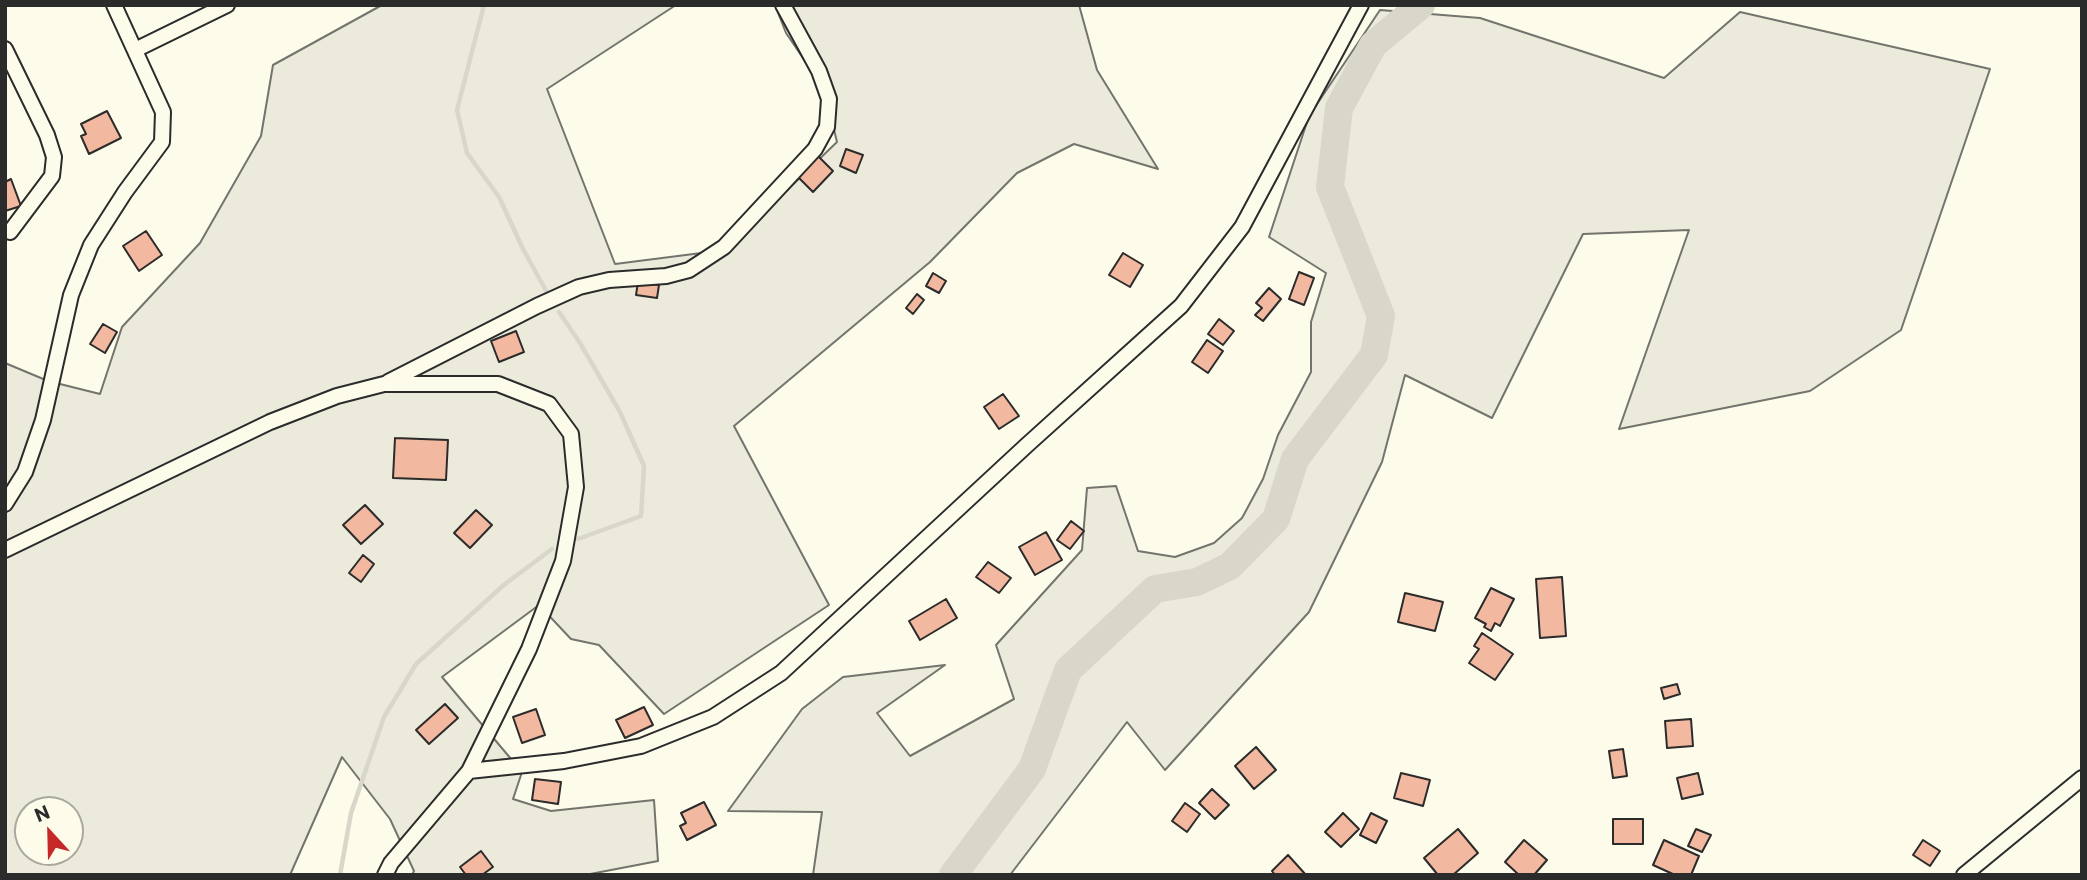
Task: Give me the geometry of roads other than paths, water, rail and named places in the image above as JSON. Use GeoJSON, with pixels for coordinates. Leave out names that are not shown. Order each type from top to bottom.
{"type":"FeatureCollection","features":[{"type":"Feature","properties":{"kind":"street"},"geometry":{"type":"LineString","coordinates":[[5,505],[25,472],[43,420],[71,295],[91,245],[162,142],[163,111],[114,5]]}},
{"type":"Feature","properties":{"kind":"street"},"geometry":{"type":"LineString","coordinates":[[135,50],[227,5]]}},
{"type":"Feature","properties":{"kind":"street"},"geometry":{"type":"LineString","coordinates":[[5,550],[270,422],[337,396],[384,384],[579,287],[609,280],[666,276],[689,270],[724,247],[814,149],[827,127],[828,99],[819,71],[783,5]]}},
{"type":"Feature","properties":{"kind":"street"},"geometry":{"type":"LineString","coordinates":[[469,771],[564,761],[641,746],[713,717],[781,673],[1181,306],[1242,227],[1361,5]]}},
{"type":"Feature","properties":{"kind":"street"},"geometry":{"type":"LineString","coordinates":[[5,49],[47,135],[54,157],[52,176],[10,232]]}},
{"type":"Feature","properties":{"kind":"street"},"geometry":{"type":"LineString","coordinates":[[384,384],[498,384],[549,404],[571,434],[576,487],[562,561],[529,649],[469,771],[391,863],[386,875]]}},
{"type":"Feature","properties":{"kind":"street"},"geometry":{"type":"LineString","coordinates":[[1964,875],[2082,778]]}},
{"type":"Feature","properties":{"kind":"waterway"},"geometry":{"type":"LineString","coordinates":[[484,5],[457,110],[467,153],[499,197],[549,296]]}},
{"type":"Feature","properties":{"kind":"waterway"},"geometry":{"type":"LineString","coordinates":[[953,875],[1032,769],[1068,670],[1155,589],[1197,582],[1230,566],[1276,519],[1295,459],[1374,355],[1381,316],[1330,187],[1339,108],[1373,45],[1421,5]]}},
{"type":"Feature","properties":{"kind":"waterway"},"geometry":{"type":"LineString","coordinates":[[559,312],[620,412],[644,466],[641,516],[578,539]]}},
{"type":"Feature","properties":{"kind":"waterway"},"geometry":{"type":"LineString","coordinates":[[340,875],[351,813],[384,717],[416,664],[505,584],[552,549]]}}]}
